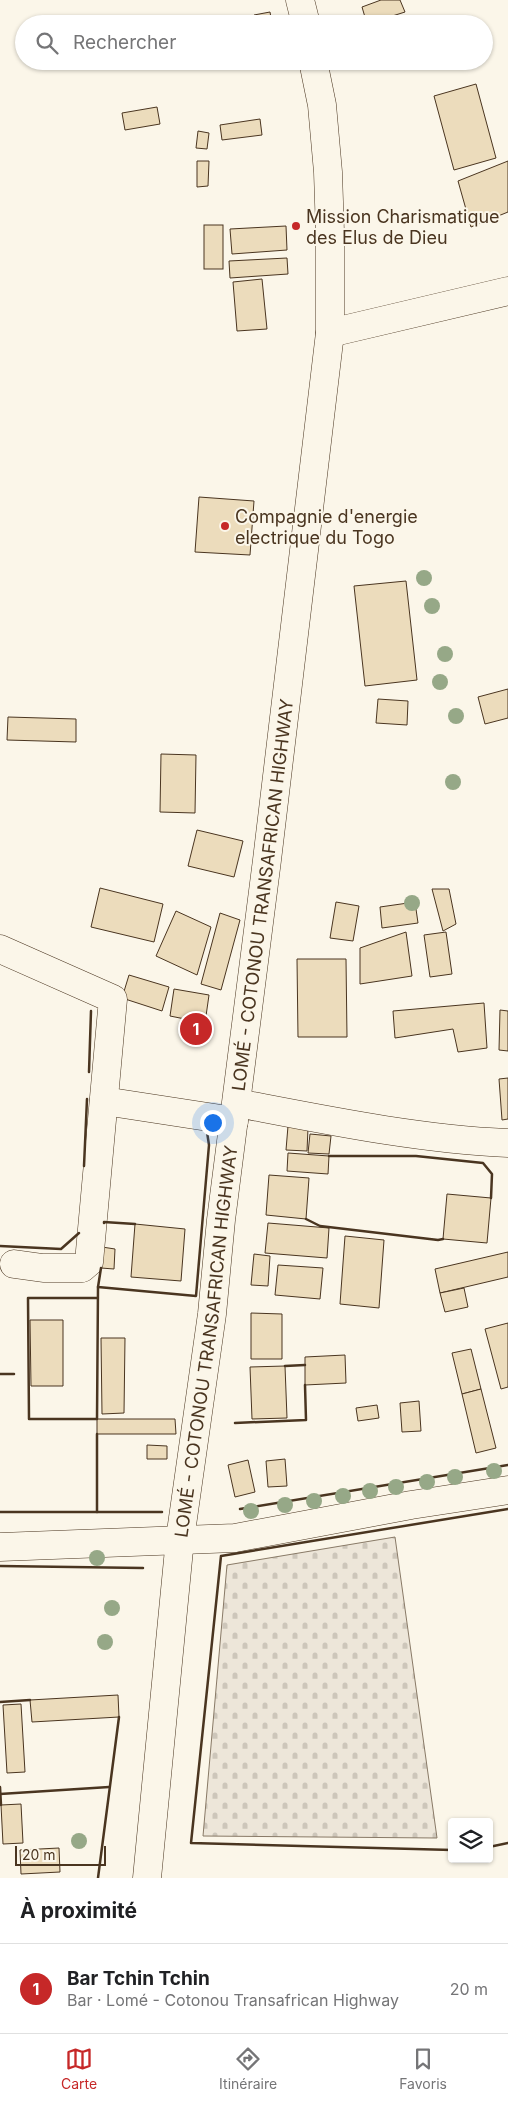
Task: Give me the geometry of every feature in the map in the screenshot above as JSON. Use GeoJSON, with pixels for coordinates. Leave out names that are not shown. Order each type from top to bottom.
{"type":"FeatureCollection","features":[{"type":"Feature","properties":{"kind":"main road"},"geometry":{"type":"LineString","coordinates":[[300,0],[304,15]]}},
{"type":"Feature","properties":{"kind":"main road","name":"LOMÉ - COTONOU TRANSAFRICAN HIGHWAY"},"geometry":{"type":"LineString","coordinates":[[147,1878],[180,1539],[212,1314],[330,333],[328,172],[322,106],[316,70]]}},
{"type":"Feature","properties":{"kind":"main road"},"geometry":{"type":"LineString","coordinates":[[330,333],[508,291]]}},
{"type":"Feature","properties":{"kind":"main road"},"geometry":{"type":"LineString","coordinates":[[0,950],[113,999],[89,1262],[82,1268],[43,1268],[14,1264]]}},
{"type":"Feature","properties":{"kind":"main road"},"geometry":{"type":"LineString","coordinates":[[104,1100],[373,1127],[507,1149]]}},
{"type":"Feature","properties":{"kind":"main road"},"geometry":{"type":"LineString","coordinates":[[0,1547],[235,1538],[411,1505],[508,1490]]}},
{"type":"Feature","properties":{"kind":"green space"},"geometry":{"type":"Polygon","coordinates":[[[395,1537],[437,1838],[203,1836],[227,1565],[395,1537]]]}},
{"type":"Feature","properties":{"kind":"building"},"geometry":{"type":"Polygon","coordinates":[[[381,0],[400,0],[405,12],[396,15],[364,15],[362,7],[381,0]]]}},
{"type":"Feature","properties":{"kind":"building"},"geometry":{"type":"Polygon","coordinates":[[[270,12],[270,15],[254,15],[270,12]]]}},
{"type":"Feature","properties":{"kind":"building"},"geometry":{"type":"Polygon","coordinates":[[[476,84],[496,158],[454,170],[434,96],[476,84]]]}},
{"type":"Feature","properties":{"kind":"building"},"geometry":{"type":"Polygon","coordinates":[[[157,107],[160,124],[125,130],[122,113],[157,107]]]}},
{"type":"Feature","properties":{"kind":"building"},"geometry":{"type":"Polygon","coordinates":[[[260,119],[262,135],[222,140],[220,125],[260,119]]]}},
{"type":"Feature","properties":{"kind":"building"},"geometry":{"type":"Polygon","coordinates":[[[198,131],[209,133],[207,149],[196,148],[198,131]]]}},
{"type":"Feature","properties":{"kind":"building"},"geometry":{"type":"Polygon","coordinates":[[[197,161],[209,161],[208,186],[197,187],[197,161]]]}},
{"type":"Feature","properties":{"kind":"building"},"geometry":{"type":"Polygon","coordinates":[[[508,161],[508,212],[471,227],[458,181],[508,161]]]}},
{"type":"Feature","properties":{"kind":"building"},"geometry":{"type":"Polygon","coordinates":[[[204,225],[223,225],[223,269],[204,269],[204,225]]]}},
{"type":"Feature","properties":{"kind":"building"},"geometry":{"type":"Polygon","coordinates":[[[286,226],[287,250],[232,254],[230,229],[286,226]]]}},
{"type":"Feature","properties":{"kind":"building"},"geometry":{"type":"Polygon","coordinates":[[[287,258],[288,274],[230,278],[229,261],[287,258]]]}},
{"type":"Feature","properties":{"kind":"building"},"geometry":{"type":"Polygon","coordinates":[[[262,279],[267,329],[237,331],[233,282],[262,279]]]}},
{"type":"Feature","properties":{"kind":"building","name":"Compagnie d'energie electrique du Togo"},"geometry":{"type":"Polygon","coordinates":[[[199,497],[254,501],[250,555],[195,552],[199,497]]]}},
{"type":"Feature","properties":{"kind":"building"},"geometry":{"type":"Polygon","coordinates":[[[406,581],[417,680],[365,686],[354,586],[406,581]]]}},
{"type":"Feature","properties":{"kind":"building"},"geometry":{"type":"Polygon","coordinates":[[[508,689],[508,718],[485,724],[478,697],[508,689]]]}},
{"type":"Feature","properties":{"kind":"building"},"geometry":{"type":"Polygon","coordinates":[[[378,699],[408,701],[407,725],[376,723],[378,699]]]}},
{"type":"Feature","properties":{"kind":"building"},"geometry":{"type":"Polygon","coordinates":[[[8,717],[76,719],[76,742],[7,740],[8,717]]]}},
{"type":"Feature","properties":{"kind":"building"},"geometry":{"type":"Polygon","coordinates":[[[161,754],[196,755],[195,813],[160,812],[161,754]]]}},
{"type":"Feature","properties":{"kind":"building"},"geometry":{"type":"Polygon","coordinates":[[[197,830],[243,841],[234,877],[188,866],[197,830]]]}},
{"type":"Feature","properties":{"kind":"building"},"geometry":{"type":"Polygon","coordinates":[[[100,888],[163,904],[154,942],[91,927],[100,888]]]}},
{"type":"Feature","properties":{"kind":"building"},"geometry":{"type":"Polygon","coordinates":[[[432,889],[449,889],[456,924],[443,931],[432,889]]]}},
{"type":"Feature","properties":{"kind":"building"},"geometry":{"type":"Polygon","coordinates":[[[336,902],[359,906],[353,941],[330,938],[336,902]]]}},
{"type":"Feature","properties":{"kind":"building"},"geometry":{"type":"Polygon","coordinates":[[[415,902],[418,923],[382,928],[380,907],[415,902]]]}},
{"type":"Feature","properties":{"kind":"building"},"geometry":{"type":"Polygon","coordinates":[[[176,911],[211,927],[197,975],[156,956],[176,911]]]}},
{"type":"Feature","properties":{"kind":"building"},"geometry":{"type":"Polygon","coordinates":[[[220,913],[240,920],[221,990],[201,984],[220,913]]]}},
{"type":"Feature","properties":{"kind":"building"},"geometry":{"type":"Polygon","coordinates":[[[406,932],[412,976],[360,984],[360,948],[406,932]]]}},
{"type":"Feature","properties":{"kind":"building"},"geometry":{"type":"Polygon","coordinates":[[[446,932],[452,974],[430,977],[424,935],[446,932]]]}},
{"type":"Feature","properties":{"kind":"building"},"geometry":{"type":"Polygon","coordinates":[[[297,959],[346,959],[347,1037],[298,1037],[297,959]]]}},
{"type":"Feature","properties":{"kind":"building"},"geometry":{"type":"Polygon","coordinates":[[[129,975],[169,987],[162,1011],[122,998],[129,975]]]}},
{"type":"Feature","properties":{"kind":"building"},"geometry":{"type":"Polygon","coordinates":[[[174,989],[209,995],[205,1023],[170,1016],[174,989]]]}},
{"type":"Feature","properties":{"kind":"building"},"geometry":{"type":"Polygon","coordinates":[[[484,1003],[487,1048],[458,1052],[453,1029],[395,1038],[393,1011],[484,1003]]]}},
{"type":"Feature","properties":{"kind":"building"},"geometry":{"type":"Polygon","coordinates":[[[500,1010],[508,1011],[508,1051],[499,1050],[500,1010]]]}},
{"type":"Feature","properties":{"kind":"building"},"geometry":{"type":"Polygon","coordinates":[[[508,1078],[508,1119],[502,1120],[499,1079],[508,1078]]]}},
{"type":"Feature","properties":{"kind":"building"},"geometry":{"type":"Polygon","coordinates":[[[288,1126],[308,1128],[307,1151],[286,1150],[288,1126]]]}},
{"type":"Feature","properties":{"kind":"building"},"geometry":{"type":"Polygon","coordinates":[[[310,1134],[331,1136],[329,1154],[308,1153],[310,1134]]]}},
{"type":"Feature","properties":{"kind":"building"},"geometry":{"type":"Polygon","coordinates":[[[288,1153],[329,1156],[328,1174],[287,1171],[288,1153]]]}},
{"type":"Feature","properties":{"kind":"building"},"geometry":{"type":"Polygon","coordinates":[[[269,1175],[309,1178],[306,1219],[266,1215],[269,1175]]]}},
{"type":"Feature","properties":{"kind":"building"},"geometry":{"type":"Polygon","coordinates":[[[447,1194],[491,1198],[487,1243],[443,1239],[447,1194]]]}},
{"type":"Feature","properties":{"kind":"building"},"geometry":{"type":"Polygon","coordinates":[[[268,1223],[329,1228],[327,1258],[265,1253],[268,1223]]]}},
{"type":"Feature","properties":{"kind":"building"},"geometry":{"type":"Polygon","coordinates":[[[135,1224],[185,1229],[181,1281],[131,1277],[135,1224]]]}},
{"type":"Feature","properties":{"kind":"building"},"geometry":{"type":"Polygon","coordinates":[[[345,1236],[384,1240],[379,1308],[340,1304],[345,1236]]]}},
{"type":"Feature","properties":{"kind":"building"},"geometry":{"type":"Polygon","coordinates":[[[102,1247],[115,1249],[114,1269],[101,1268],[102,1247]]]}},
{"type":"Feature","properties":{"kind":"building"},"geometry":{"type":"Polygon","coordinates":[[[508,1252],[508,1277],[440,1293],[435,1269],[508,1252]]]}},
{"type":"Feature","properties":{"kind":"building"},"geometry":{"type":"Polygon","coordinates":[[[254,1254],[270,1256],[268,1286],[251,1285],[254,1254]]]}},
{"type":"Feature","properties":{"kind":"building"},"geometry":{"type":"Polygon","coordinates":[[[278,1265],[323,1268],[320,1299],[275,1295],[278,1265]]]}},
{"type":"Feature","properties":{"kind":"building"},"geometry":{"type":"Polygon","coordinates":[[[464,1288],[468,1307],[445,1312],[440,1293],[464,1288]]]}},
{"type":"Feature","properties":{"kind":"building"},"geometry":{"type":"Polygon","coordinates":[[[251,1313],[282,1314],[282,1359],[251,1359],[251,1313]]]}},
{"type":"Feature","properties":{"kind":"building"},"geometry":{"type":"Polygon","coordinates":[[[30,1320],[63,1320],[63,1386],[31,1386],[30,1320]]]}},
{"type":"Feature","properties":{"kind":"building"},"geometry":{"type":"Polygon","coordinates":[[[508,1323],[508,1387],[501,1389],[485,1329],[508,1323]]]}},
{"type":"Feature","properties":{"kind":"building"},"geometry":{"type":"Polygon","coordinates":[[[101,1338],[125,1338],[124,1413],[102,1414],[101,1338]]]}},
{"type":"Feature","properties":{"kind":"building"},"geometry":{"type":"Polygon","coordinates":[[[471,1349],[481,1389],[462,1394],[452,1353],[471,1349]]]}},
{"type":"Feature","properties":{"kind":"building"},"geometry":{"type":"Polygon","coordinates":[[[345,1355],[346,1383],[305,1385],[305,1357],[345,1355]]]}},
{"type":"Feature","properties":{"kind":"building"},"geometry":{"type":"Polygon","coordinates":[[[285,1366],[287,1418],[252,1419],[250,1367],[285,1366]]]}},
{"type":"Feature","properties":{"kind":"building"},"geometry":{"type":"Polygon","coordinates":[[[481,1389],[496,1448],[476,1453],[462,1394],[481,1389]]]}},
{"type":"Feature","properties":{"kind":"building"},"geometry":{"type":"Polygon","coordinates":[[[419,1401],[421,1431],[402,1432],[400,1403],[419,1401]]]}},
{"type":"Feature","properties":{"kind":"building"},"geometry":{"type":"Polygon","coordinates":[[[377,1405],[379,1418],[358,1421],[356,1408],[377,1405]]]}},
{"type":"Feature","properties":{"kind":"building"},"geometry":{"type":"Polygon","coordinates":[[[97,1419],[175,1419],[176,1434],[97,1434],[97,1419]]]}},
{"type":"Feature","properties":{"kind":"building"},"geometry":{"type":"Polygon","coordinates":[[[147,1445],[167,1446],[167,1459],[147,1459],[147,1445]]]}},
{"type":"Feature","properties":{"kind":"building"},"geometry":{"type":"Polygon","coordinates":[[[285,1459],[287,1486],[268,1487],[266,1461],[285,1459]]]}},
{"type":"Feature","properties":{"kind":"building"},"geometry":{"type":"Polygon","coordinates":[[[248,1460],[255,1492],[235,1497],[228,1465],[248,1460]]]}},
{"type":"Feature","properties":{"kind":"building"},"geometry":{"type":"Polygon","coordinates":[[[118,1695],[119,1717],[32,1722],[30,1700],[118,1695]]]}},
{"type":"Feature","properties":{"kind":"building"},"geometry":{"type":"Polygon","coordinates":[[[21,1704],[25,1772],[7,1773],[3,1705],[21,1704]]]}},
{"type":"Feature","properties":{"kind":"building"},"geometry":{"type":"Polygon","coordinates":[[[21,1804],[23,1843],[3,1844],[1,1805],[21,1804]]]}},
{"type":"Feature","properties":{"kind":"building"},"geometry":{"type":"Polygon","coordinates":[[[59,1848],[60,1872],[21,1874],[20,1850],[59,1848]]]}},
{"type":"Feature","properties":{"kind":"wall"},"geometry":{"type":"LineString","coordinates":[[89,1072],[91,1011]]}},
{"type":"Feature","properties":{"kind":"wall"},"geometry":{"type":"LineString","coordinates":[[84,1166],[87,1099]]}},
{"type":"Feature","properties":{"kind":"wall"},"geometry":{"type":"LineString","coordinates":[[101,1268],[98,1287],[196,1296],[209,1145],[207,1132],[204,1129]]}},
{"type":"Feature","properties":{"kind":"wall"},"geometry":{"type":"LineString","coordinates":[[329,1156],[416,1156],[483,1163],[492,1174],[491,1198]]}},
{"type":"Feature","properties":{"kind":"wall"},"geometry":{"type":"LineString","coordinates":[[306,1219],[320,1226],[438,1240],[443,1239]]}},
{"type":"Feature","properties":{"kind":"wall"},"geometry":{"type":"LineString","coordinates":[[104,1223],[135,1224]]}},
{"type":"Feature","properties":{"kind":"wall"},"geometry":{"type":"LineString","coordinates":[[0,1246],[61,1249],[79,1233]]}},
{"type":"Feature","properties":{"kind":"wall"},"geometry":{"type":"LineString","coordinates":[[97,1298],[28,1298],[29,1419],[97,1419],[98,1287]]}},
{"type":"Feature","properties":{"kind":"wall"},"geometry":{"type":"LineString","coordinates":[[285,1366],[305,1365]]}},
{"type":"Feature","properties":{"kind":"wall"},"geometry":{"type":"LineString","coordinates":[[0,1374],[14,1374]]}},
{"type":"Feature","properties":{"kind":"wall"},"geometry":{"type":"LineString","coordinates":[[235,1423],[306,1420],[305,1385]]}},
{"type":"Feature","properties":{"kind":"wall"},"geometry":{"type":"LineString","coordinates":[[97,1434],[97,1512],[162,1512]]}},
{"type":"Feature","properties":{"kind":"wall"},"geometry":{"type":"LineString","coordinates":[[240,1509],[508,1465]]}},
{"type":"Feature","properties":{"kind":"wall"},"geometry":{"type":"LineString","coordinates":[[448,1850],[191,1843],[221,1556],[508,1509]]}},
{"type":"Feature","properties":{"kind":"wall"},"geometry":{"type":"LineString","coordinates":[[0,1512],[97,1512]]}},
{"type":"Feature","properties":{"kind":"wall"},"geometry":{"type":"LineString","coordinates":[[0,1566],[143,1568]]}},
{"type":"Feature","properties":{"kind":"wall"},"geometry":{"type":"LineString","coordinates":[[0,1702],[30,1700]]}},
{"type":"Feature","properties":{"kind":"wall"},"geometry":{"type":"LineString","coordinates":[[98,1878],[119,1717]]}},
{"type":"Feature","properties":{"kind":"wall"},"geometry":{"type":"LineString","coordinates":[[0,1787],[1,1805]]}},
{"type":"Feature","properties":{"kind":"wall"},"geometry":{"type":"LineString","coordinates":[[0,1794],[109,1787]]}},
{"type":"Feature","properties":{"kind":"wall"},"geometry":{"type":"LineString","coordinates":[[493,1846],[508,1843]]}},
{"type":"Feature","properties":{"kind":"place","name":"Mission Charismatique des Elus de Dieu"},"geometry":{"type":"Point","coordinates":[296,226]}},
{"type":"Feature","properties":{"kind":"place","name":"Compagnie d'energie electrique du Togo"},"geometry":{"type":"Point","coordinates":[225,526]}},
{"type":"Feature","properties":{"kind":"place","name":"Bar Tchin Tchin"},"geometry":{"type":"Point","coordinates":[196,1029]}}]}
